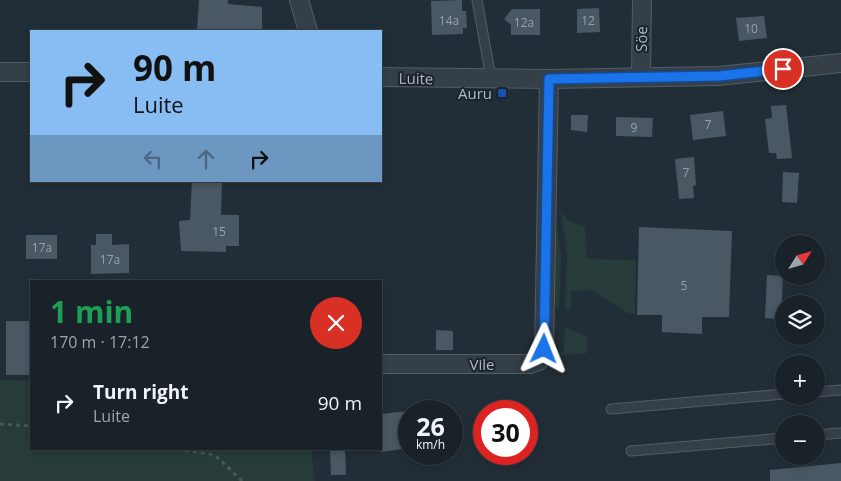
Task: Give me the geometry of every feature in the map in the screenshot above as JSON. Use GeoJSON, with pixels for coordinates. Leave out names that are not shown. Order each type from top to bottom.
{"type":"FeatureCollection","features":[{"type":"Feature","properties":{"kind":"street"},"geometry":{"type":"LineString","coordinates":[[299,0],[308,30]]}},
{"type":"Feature","properties":{"kind":"street","name":"Söe"},"geometry":{"type":"LineString","coordinates":[[641,77],[642,0]]}},
{"type":"Feature","properties":{"kind":"street","name":"Luite"},"geometry":{"type":"LineString","coordinates":[[382,77],[549,79],[719,76],[841,63]]}},
{"type":"Feature","properties":{"kind":"street"},"geometry":{"type":"LineString","coordinates":[[0,72],[30,72]]}},
{"type":"Feature","properties":{"kind":"street","name":"Vile"},"geometry":{"type":"LineString","coordinates":[[382,364],[530,364],[539,360],[544,349],[549,79]]}},
{"type":"Feature","properties":{"kind":"lane"},"geometry":{"type":"LineString","coordinates":[[477,0],[491,78]]}},
{"type":"Feature","properties":{"kind":"lane"},"geometry":{"type":"LineString","coordinates":[[825,391],[841,390]]}},
{"type":"Feature","properties":{"kind":"lane"},"geometry":{"type":"LineString","coordinates":[[611,409],[775,395]]}},
{"type":"Feature","properties":{"kind":"lane"},"geometry":{"type":"LineString","coordinates":[[825,434],[841,433]]}},
{"type":"Feature","properties":{"kind":"lane"},"geometry":{"type":"LineString","coordinates":[[631,452],[775,439]]}},
{"type":"Feature","properties":{"kind":"path"},"geometry":{"type":"LineString","coordinates":[[0,424],[30,426]]}},
{"type":"Feature","properties":{"kind":"path"},"geometry":{"type":"LineString","coordinates":[[183,450],[215,455],[242,481]]}},
{"type":"Feature","properties":{"kind":"green space"},"geometry":{"type":"Polygon","coordinates":[[[554,209],[561,256],[559,310],[553,302],[554,209]]]}},
{"type":"Feature","properties":{"kind":"green space"},"geometry":{"type":"Polygon","coordinates":[[[561,210],[568,221],[585,226],[587,259],[636,260],[635,314],[628,313],[592,290],[571,291],[571,308],[565,311],[567,254],[561,210]]]}},
{"type":"Feature","properties":{"kind":"green space"},"geometry":{"type":"Polygon","coordinates":[[[565,328],[587,336],[587,353],[563,355],[555,351],[564,352],[565,328]]]}},
{"type":"Feature","properties":{"kind":"green space"},"geometry":{"type":"Polygon","coordinates":[[[0,380],[30,381],[30,450],[311,450],[315,481],[0,481],[0,380]]]}},
{"type":"Feature","properties":{"kind":"building"},"geometry":{"type":"Polygon","coordinates":[[[199,0],[228,0],[228,4],[262,7],[262,30],[197,30],[199,0]]]}},
{"type":"Feature","properties":{"kind":"building"},"geometry":{"type":"Polygon","coordinates":[[[462,0],[462,11],[466,11],[467,28],[463,28],[463,34],[432,35],[431,1],[462,0]]]}},
{"type":"Feature","properties":{"kind":"building"},"geometry":{"type":"Polygon","coordinates":[[[599,8],[600,32],[577,33],[577,9],[599,8]]]}},
{"type":"Feature","properties":{"kind":"building"},"geometry":{"type":"Polygon","coordinates":[[[512,9],[540,9],[540,35],[511,35],[511,25],[504,19],[512,9]]]}},
{"type":"Feature","properties":{"kind":"building"},"geometry":{"type":"Polygon","coordinates":[[[764,16],[767,38],[739,41],[736,18],[764,16]]]}},
{"type":"Feature","properties":{"kind":"building"},"geometry":{"type":"Polygon","coordinates":[[[786,105],[792,158],[777,159],[776,153],[769,153],[765,119],[772,118],[771,106],[786,105]]]}},
{"type":"Feature","properties":{"kind":"building"},"geometry":{"type":"Polygon","coordinates":[[[723,111],[726,136],[693,140],[690,115],[723,111]]]}},
{"type":"Feature","properties":{"kind":"building"},"geometry":{"type":"Polygon","coordinates":[[[571,115],[588,115],[587,132],[571,130],[571,115]]]}},
{"type":"Feature","properties":{"kind":"building"},"geometry":{"type":"Polygon","coordinates":[[[616,117],[653,118],[652,137],[616,136],[616,117]]]}},
{"type":"Feature","properties":{"kind":"building"},"geometry":{"type":"Polygon","coordinates":[[[694,157],[696,185],[693,186],[694,198],[679,199],[675,159],[694,157]]]}},
{"type":"Feature","properties":{"kind":"building"},"geometry":{"type":"Polygon","coordinates":[[[783,172],[799,173],[797,203],[782,202],[783,172]]]}},
{"type":"Feature","properties":{"kind":"building"},"geometry":{"type":"Polygon","coordinates":[[[192,182],[222,182],[221,215],[239,215],[239,246],[226,246],[226,252],[181,251],[179,221],[190,220],[192,182]]]}},
{"type":"Feature","properties":{"kind":"building"},"geometry":{"type":"Polygon","coordinates":[[[639,227],[732,231],[729,317],[702,317],[702,334],[662,332],[662,315],[637,315],[639,227]]]}},
{"type":"Feature","properties":{"kind":"building"},"geometry":{"type":"Polygon","coordinates":[[[96,234],[112,234],[112,245],[129,244],[129,273],[91,274],[91,245],[96,245],[96,234]]]}},
{"type":"Feature","properties":{"kind":"building"},"geometry":{"type":"Polygon","coordinates":[[[26,235],[57,235],[57,259],[26,259],[26,235]]]}},
{"type":"Feature","properties":{"kind":"building"},"geometry":{"type":"Polygon","coordinates":[[[767,275],[775,276],[775,285],[783,285],[782,295],[775,295],[775,319],[765,318],[767,275]]]}},
{"type":"Feature","properties":{"kind":"building"},"geometry":{"type":"Polygon","coordinates":[[[6,321],[30,321],[30,375],[6,375],[6,321]]]}},
{"type":"Feature","properties":{"kind":"building"},"geometry":{"type":"Polygon","coordinates":[[[436,330],[453,331],[453,350],[436,350],[436,330]]]}},
{"type":"Feature","properties":{"kind":"building"},"geometry":{"type":"Polygon","coordinates":[[[398,412],[398,450],[381,452],[382,414],[398,412]]]}},
{"type":"Feature","properties":{"kind":"building"},"geometry":{"type":"Polygon","coordinates":[[[330,450],[345,450],[346,475],[331,475],[330,450]]]}},
{"type":"Feature","properties":{"kind":"building"},"geometry":{"type":"Polygon","coordinates":[[[841,463],[841,481],[770,481],[770,470],[841,463]]]}},
{"type":"Feature","properties":{"kind":"place","name":"Auru"},"geometry":{"type":"Point","coordinates":[502,93]}},
{"type":"Feature","properties":{"kind":"route"},"geometry":{"type":"LineString","coordinates":[[544,349],[549,79],[719,76],[783,69]]}}]}
